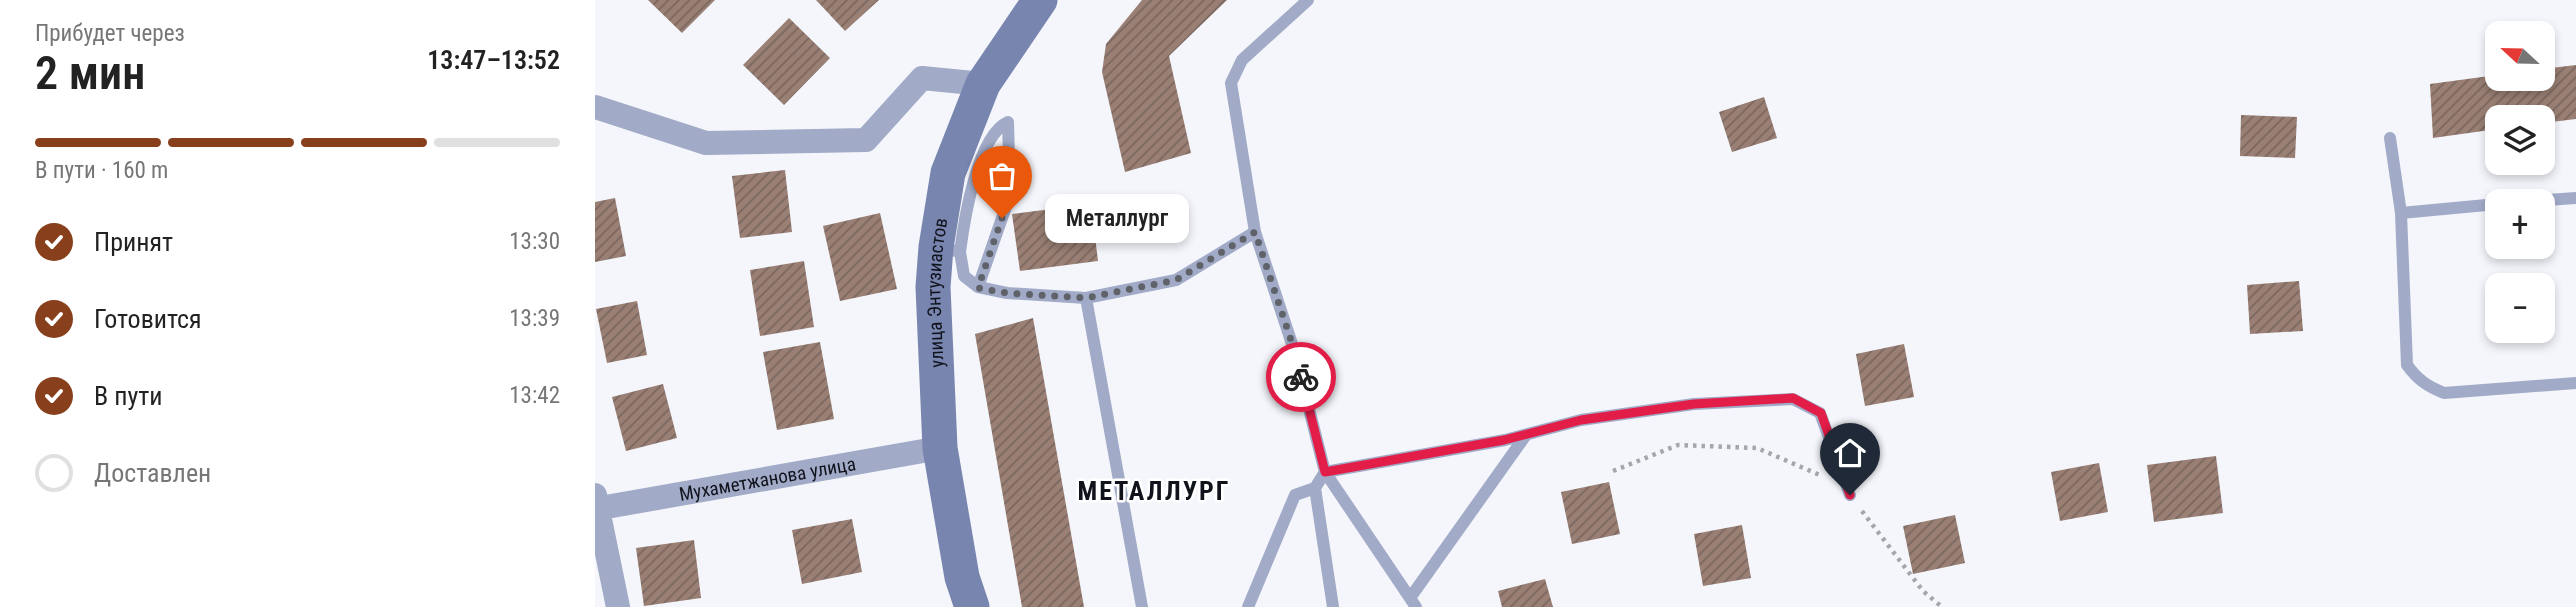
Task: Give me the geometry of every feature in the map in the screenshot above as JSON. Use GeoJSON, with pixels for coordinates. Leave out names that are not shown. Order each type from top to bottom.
{"type":"FeatureCollection","features":[{"type":"Feature","properties":{"kind":"street","name":"улица Энтузиастов"},"geometry":{"type":"LineString","coordinates":[[972,607],[962,577],[940,448],[933,287],[948,249],[948,173],[983,85],[1040,0]]}},
{"type":"Feature","properties":{"kind":"street"},"geometry":{"type":"LineString","coordinates":[[595,107],[706,143],[866,141],[922,78],[983,85]]}},
{"type":"Feature","properties":{"kind":"street","name":"Мухаметжанова улица"},"geometry":{"type":"LineString","coordinates":[[596,504],[940,448]]}},
{"type":"Feature","properties":{"kind":"street"},"geometry":{"type":"LineString","coordinates":[[596,504],[618,607]]}},
{"type":"Feature","properties":{"kind":"lane"},"geometry":{"type":"LineString","coordinates":[[1308,0],[1242,60],[1231,83],[1255,232],[1294,349],[1325,472],[1413,603],[1526,435]]}},
{"type":"Feature","properties":{"kind":"lane"},"geometry":{"type":"LineString","coordinates":[[978,288],[1010,195],[1008,122],[998,126],[979,166],[967,206],[948,249],[964,276],[978,288],[1007,293],[1086,298],[1176,280],[1255,232]]}},
{"type":"Feature","properties":{"kind":"lane"},"geometry":{"type":"LineString","coordinates":[[2391,138],[2401,213],[2407,365],[2416,377],[2425,386],[2444,393],[2576,383]]}},
{"type":"Feature","properties":{"kind":"lane"},"geometry":{"type":"LineString","coordinates":[[2555,200],[2576,198]]}},
{"type":"Feature","properties":{"kind":"lane"},"geometry":{"type":"LineString","coordinates":[[2401,213],[2485,205]]}},
{"type":"Feature","properties":{"kind":"lane"},"geometry":{"type":"LineString","coordinates":[[1086,298],[1142,607]]}},
{"type":"Feature","properties":{"kind":"lane"},"geometry":{"type":"LineString","coordinates":[[1248,607],[1295,495],[1315,488],[1325,472],[1526,435],[1581,420],[1694,404],[1793,398],[1821,413],[1850,495]]}},
{"type":"Feature","properties":{"kind":"lane"},"geometry":{"type":"LineString","coordinates":[[1315,488],[1333,607]]}},
{"type":"Feature","properties":{"kind":"path"},"geometry":{"type":"LineString","coordinates":[[1613,471],[1678,444],[1757,448],[1819,473],[1850,495],[1923,591],[1942,607]]}},
{"type":"Feature","properties":{"kind":"building"},"geometry":{"type":"Polygon","coordinates":[[[648,0],[715,0],[682,33],[648,0]]]}},
{"type":"Feature","properties":{"kind":"building"},"geometry":{"type":"Polygon","coordinates":[[[816,0],[879,0],[845,31],[816,0]]]}},
{"type":"Feature","properties":{"kind":"building"},"geometry":{"type":"Polygon","coordinates":[[[1142,0],[1227,0],[1169,56],[1191,153],[1125,172],[1102,72],[1106,44],[1142,0]]]}},
{"type":"Feature","properties":{"kind":"building"},"geometry":{"type":"Polygon","coordinates":[[[789,18],[830,58],[784,105],[743,65],[789,18]]]}},
{"type":"Feature","properties":{"kind":"building"},"geometry":{"type":"Polygon","coordinates":[[[2576,65],[2576,119],[2555,122],[2555,105],[2485,105],[2485,131],[2433,138],[2430,84],[2485,77],[2485,91],[2555,91],[2555,68],[2576,65]]]}},
{"type":"Feature","properties":{"kind":"building"},"geometry":{"type":"Polygon","coordinates":[[[1764,97],[1777,138],[1732,152],[1719,112],[1764,97]]]}},
{"type":"Feature","properties":{"kind":"building"},"geometry":{"type":"Polygon","coordinates":[[[2241,115],[2297,117],[2295,158],[2240,156],[2241,115]]]}},
{"type":"Feature","properties":{"kind":"building"},"geometry":{"type":"Polygon","coordinates":[[[785,170],[792,232],[740,238],[732,176],[785,170]]]}},
{"type":"Feature","properties":{"kind":"building"},"geometry":{"type":"Polygon","coordinates":[[[615,198],[626,256],[595,262],[595,202],[615,198]]]}},
{"type":"Feature","properties":{"kind":"building"},"geometry":{"type":"Polygon","coordinates":[[[1091,204],[1098,261],[1020,271],[1012,214],[1091,204]]]}},
{"type":"Feature","properties":{"kind":"building"},"geometry":{"type":"Polygon","coordinates":[[[880,213],[897,289],[840,301],[823,226],[880,213]]]}},
{"type":"Feature","properties":{"kind":"building"},"geometry":{"type":"Polygon","coordinates":[[[804,261],[814,327],[760,336],[750,270],[804,261]]]}},
{"type":"Feature","properties":{"kind":"building"},"geometry":{"type":"Polygon","coordinates":[[[2299,281],[2303,331],[2250,334],[2247,285],[2299,281]]]}},
{"type":"Feature","properties":{"kind":"building"},"geometry":{"type":"Polygon","coordinates":[[[637,301],[647,355],[607,363],[596,309],[637,301]]]}},
{"type":"Feature","properties":{"kind":"building"},"geometry":{"type":"Polygon","coordinates":[[[1033,318],[1084,607],[1022,607],[975,334],[1033,318]]]}},
{"type":"Feature","properties":{"kind":"building"},"geometry":{"type":"Polygon","coordinates":[[[820,342],[834,419],[777,430],[763,352],[820,342]]]}},
{"type":"Feature","properties":{"kind":"building"},"geometry":{"type":"Polygon","coordinates":[[[1904,344],[1914,397],[1865,406],[1856,354],[1904,344]]]}},
{"type":"Feature","properties":{"kind":"building"},"geometry":{"type":"Polygon","coordinates":[[[663,384],[677,438],[626,451],[612,397],[663,384]]]}},
{"type":"Feature","properties":{"kind":"building"},"geometry":{"type":"Polygon","coordinates":[[[2216,456],[2223,513],[2154,522],[2147,465],[2216,456]]]}},
{"type":"Feature","properties":{"kind":"building"},"geometry":{"type":"Polygon","coordinates":[[[2099,463],[2108,512],[2060,521],[2051,472],[2099,463]]]}},
{"type":"Feature","properties":{"kind":"building"},"geometry":{"type":"Polygon","coordinates":[[[1609,482],[1620,534],[1572,544],[1561,492],[1609,482]]]}},
{"type":"Feature","properties":{"kind":"building"},"geometry":{"type":"Polygon","coordinates":[[[1955,515],[1965,563],[1913,574],[1903,526],[1955,515]]]}},
{"type":"Feature","properties":{"kind":"building"},"geometry":{"type":"Polygon","coordinates":[[[852,519],[862,572],[802,584],[792,530],[852,519]]]}},
{"type":"Feature","properties":{"kind":"building"},"geometry":{"type":"Polygon","coordinates":[[[1742,525],[1751,578],[1703,586],[1694,534],[1742,525]]]}},
{"type":"Feature","properties":{"kind":"building"},"geometry":{"type":"Polygon","coordinates":[[[694,540],[701,598],[644,606],[636,548],[694,540]]]}},
{"type":"Feature","properties":{"kind":"building"},"geometry":{"type":"Polygon","coordinates":[[[1545,579],[1553,607],[1502,607],[1498,591],[1545,579]]]}},
{"type":"Feature","properties":{"kind":"way so far"},"geometry":{"type":"LineString","coordinates":[[1002,218],[978,288],[1007,293],[1086,298],[1176,280],[1255,232],[1301,377]]}},
{"type":"Feature","properties":{"kind":"place","name":"Металлург"},"geometry":{"type":"Point","coordinates":[1002,218]}},
{"type":"Feature","properties":{"kind":"district","name":"МЕТАЛЛУРГ"},"geometry":{"type":"Point","coordinates":[1154,491]}},
{"type":"Feature","properties":{"kind":"route"},"geometry":{"type":"LineString","coordinates":[[1301,377],[1325,472],[1504,440],[1581,420],[1694,404],[1793,398],[1821,413],[1850,495]]}}]}
